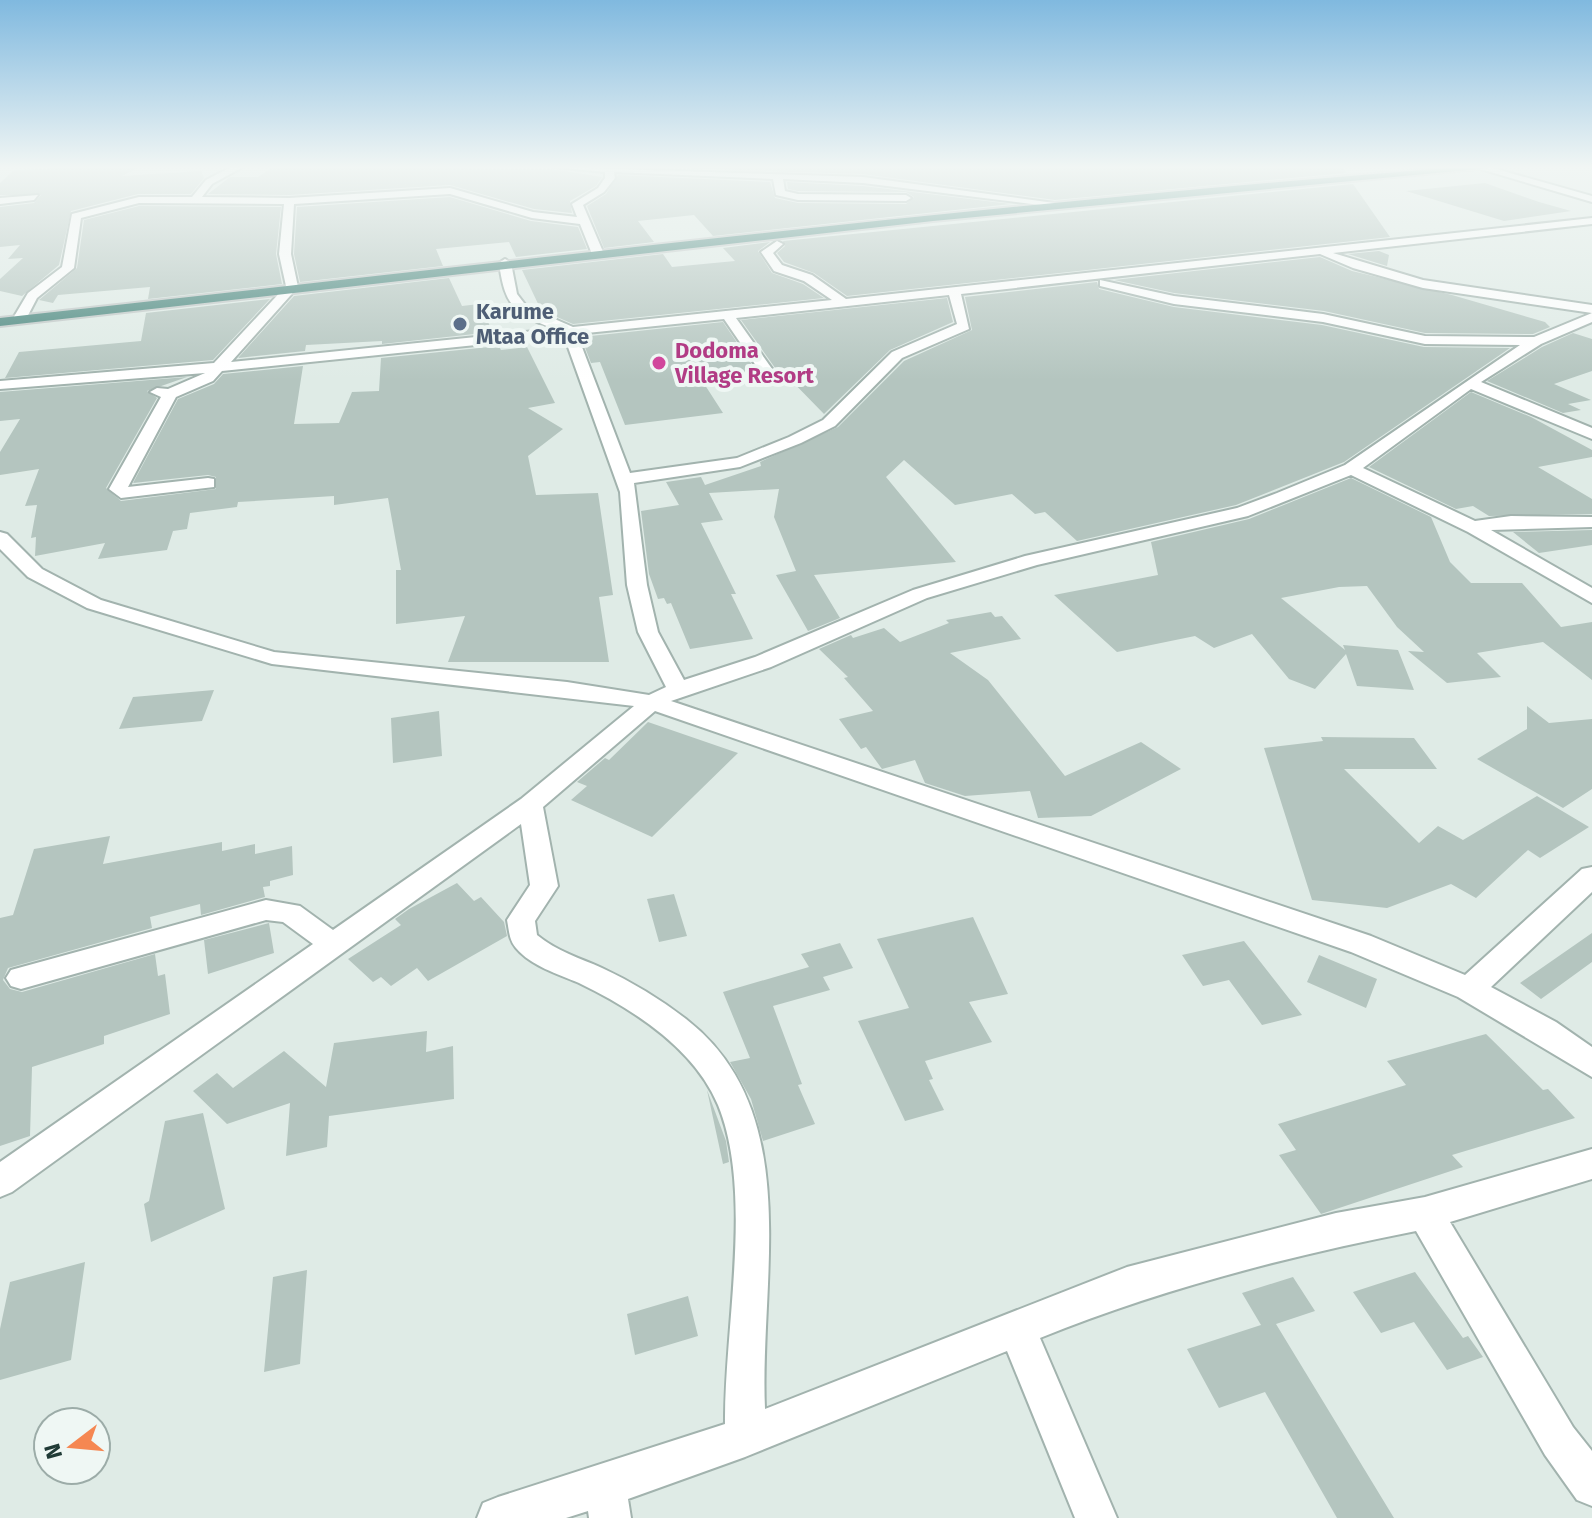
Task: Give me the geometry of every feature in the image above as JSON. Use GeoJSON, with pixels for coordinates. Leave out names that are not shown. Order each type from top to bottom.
{"type":"FeatureCollection","features":[{"type":"Feature","properties":{"kind":"highway"},"geometry":{"type":"LineString","coordinates":[[0,322],[505,263],[752,238]]}},
{"type":"Feature","properties":{"kind":"street"},"geometry":{"type":"LineString","coordinates":[[19,320],[32,296],[71,263],[74,238]]}},
{"type":"Feature","properties":{"kind":"street"},"geometry":{"type":"LineString","coordinates":[[145,373],[144,384],[158,393],[170,394],[208,378],[220,367],[292,287],[285,254],[286,238]]}},
{"type":"Feature","properties":{"kind":"street"},"geometry":{"type":"LineString","coordinates":[[591,238],[598,254]]}},
{"type":"Feature","properties":{"kind":"street"},"geometry":{"type":"LineString","coordinates":[[0,385],[220,367],[1450,238]]}},
{"type":"Feature","properties":{"kind":"street"},"geometry":{"type":"LineString","coordinates":[[777,244],[767,252],[778,268],[808,278],[843,302]]}},
{"type":"Feature","properties":{"kind":"street"},"geometry":{"type":"LineString","coordinates":[[1323,253],[1358,268],[1459,291],[1592,309]]}},
{"type":"Feature","properties":{"kind":"street"},"geometry":{"type":"LineString","coordinates":[[505,263],[511,301],[520,310],[569,330],[625,479],[637,585],[665,696]]}},
{"type":"Feature","properties":{"kind":"street"},"geometry":{"type":"LineString","coordinates":[[1078,279],[1174,300],[1340,321],[1425,340],[1536,341]]}},
{"type":"Feature","properties":{"kind":"street"},"geometry":{"type":"LineString","coordinates":[[625,479],[740,462],[829,423],[897,355],[964,326],[953,289]]}},
{"type":"Feature","properties":{"kind":"street"},"geometry":{"type":"LineString","coordinates":[[727,315],[768,373]]}},
{"type":"Feature","properties":{"kind":"street"},"geometry":{"type":"LineString","coordinates":[[0,1181],[530,805],[665,696],[763,662],[920,594],[1079,547],[1242,512],[1351,469],[1470,383],[1536,341],[1592,317]]}},
{"type":"Feature","properties":{"kind":"street"},"geometry":{"type":"LineString","coordinates":[[1470,383],[1592,434]]}},
{"type":"Feature","properties":{"kind":"street"},"geometry":{"type":"LineString","coordinates":[[170,394],[118,489],[121,493],[137,493],[208,483]]}},
{"type":"Feature","properties":{"kind":"street"},"geometry":{"type":"LineString","coordinates":[[1351,469],[1439,507],[1501,540],[1592,597]]}},
{"type":"Feature","properties":{"kind":"street"},"geometry":{"type":"LineString","coordinates":[[1473,527],[1511,521],[1592,522]]}},
{"type":"Feature","properties":{"kind":"street"},"geometry":{"type":"LineString","coordinates":[[0,538],[35,573],[94,604],[272,658],[567,689],[665,696],[969,813],[1361,944],[1469,989],[1545,1031],[1592,1064]]}},
{"type":"Feature","properties":{"kind":"street"},"geometry":{"type":"LineString","coordinates":[[530,805],[542,858],[544,886],[521,920],[524,939],[654,1012],[687,1037],[711,1060],[728,1088],[739,1117],[748,1170],[752,1228],[744,1361],[745,1437]]}},
{"type":"Feature","properties":{"kind":"street"},"geometry":{"type":"LineString","coordinates":[[1469,989],[1592,876]]}},
{"type":"Feature","properties":{"kind":"street"},"geometry":{"type":"LineString","coordinates":[[21,978],[266,910],[290,913],[334,945]]}},
{"type":"Feature","properties":{"kind":"street"},"geometry":{"type":"LineString","coordinates":[[498,1518],[608,1502],[745,1437],[1018,1331],[1127,1285],[1336,1230],[1425,1213],[1592,1164]]}},
{"type":"Feature","properties":{"kind":"street"},"geometry":{"type":"LineString","coordinates":[[1425,1213],[1559,1441],[1592,1485]]}},
{"type":"Feature","properties":{"kind":"street"},"geometry":{"type":"LineString","coordinates":[[1018,1331],[1096,1518]]}},
{"type":"Feature","properties":{"kind":"building"},"geometry":{"type":"Polygon","coordinates":[[[0,238],[65,238],[59,265],[22,296],[0,291],[0,279],[23,258],[8,259],[20,245],[0,247],[0,238]]]}},
{"type":"Feature","properties":{"kind":"building"},"geometry":{"type":"Polygon","coordinates":[[[81,238],[278,238],[276,254],[282,284],[148,299],[150,287],[58,295],[53,303],[39,300],[77,268],[81,238]]]}},
{"type":"Feature","properties":{"kind":"building"},"geometry":{"type":"Polygon","coordinates":[[[295,238],[582,238],[587,249],[516,257],[509,242],[436,249],[443,266],[300,282],[294,254],[295,238]]]}},
{"type":"Feature","properties":{"kind":"building"},"geometry":{"type":"Polygon","coordinates":[[[600,238],[651,238],[654,242],[604,248],[600,238]]]}},
{"type":"Feature","properties":{"kind":"building"},"geometry":{"type":"Polygon","coordinates":[[[815,238],[1382,238],[847,296],[814,273],[784,262],[777,253],[785,246],[783,241],[815,238]]]}},
{"type":"Feature","properties":{"kind":"building"},"geometry":{"type":"Polygon","coordinates":[[[770,242],[758,251],[772,273],[803,284],[824,298],[573,324],[541,310],[522,270],[663,254],[672,267],[735,261],[723,248],[770,242]]]}},
{"type":"Feature","properties":{"kind":"building"},"geometry":{"type":"Polygon","coordinates":[[[1379,251],[1389,255],[1387,266],[1348,254],[1379,251]]]}},
{"type":"Feature","properties":{"kind":"building"},"geometry":{"type":"Polygon","coordinates":[[[1320,257],[1352,271],[1452,295],[1545,322],[1550,327],[1533,334],[1425,333],[1324,311],[1174,293],[1114,280],[1320,257]]]}},
{"type":"Feature","properties":{"kind":"building"},"geometry":{"type":"Polygon","coordinates":[[[449,278],[462,306],[479,304],[493,332],[382,344],[382,341],[306,345],[305,351],[238,358],[294,296],[449,278]]]}},
{"type":"Feature","properties":{"kind":"building"},"geometry":{"type":"Polygon","coordinates":[[[1097,282],[1099,289],[1174,307],[1322,325],[1424,347],[1510,348],[1344,462],[1236,505],[1077,541],[1045,512],[1035,514],[1012,494],[955,505],[904,460],[886,477],[956,562],[814,575],[840,618],[808,631],[776,575],[796,571],[774,517],[779,489],[709,493],[723,520],[701,523],[736,594],[731,594],[753,639],[690,649],[671,603],[667,604],[664,598],[658,599],[649,574],[641,511],[679,505],[666,482],[701,477],[705,485],[761,466],[760,462],[838,427],[904,361],[972,330],[965,297],[1097,282]]]}},
{"type":"Feature","properties":{"kind":"building"},"geometry":{"type":"Polygon","coordinates":[[[947,298],[953,322],[890,350],[824,414],[783,372],[778,372],[741,320],[947,298]]]}},
{"type":"Feature","properties":{"kind":"building"},"geometry":{"type":"Polygon","coordinates":[[[270,299],[213,360],[5,378],[19,352],[141,341],[146,313],[270,299]]]}},
{"type":"Feature","properties":{"kind":"building"},"geometry":{"type":"Polygon","coordinates":[[[723,322],[759,375],[703,382],[723,413],[625,425],[600,362],[591,363],[581,337],[723,322]]]}},
{"type":"Feature","properties":{"kind":"building"},"geometry":{"type":"Polygon","coordinates":[[[1573,333],[1592,339],[1592,371],[1554,384],[1591,400],[1568,404],[1581,410],[1563,413],[1487,381],[1542,347],[1573,333]]]}},
{"type":"Feature","properties":{"kind":"building"},"geometry":{"type":"Polygon","coordinates":[[[499,346],[501,350],[527,347],[555,403],[528,408],[563,429],[528,456],[536,495],[598,493],[613,595],[599,597],[609,662],[448,662],[465,616],[396,624],[396,570],[401,570],[388,498],[334,505],[334,496],[238,502],[237,507],[190,513],[187,529],[173,531],[167,550],[98,559],[105,543],[35,556],[36,537],[31,538],[37,505],[25,506],[39,469],[0,475],[0,452],[20,419],[0,421],[0,392],[187,377],[147,391],[157,398],[106,488],[121,501],[216,489],[216,477],[208,475],[133,483],[178,399],[214,384],[223,374],[303,366],[294,424],[339,423],[352,392],[379,391],[381,358],[499,346]]]}},
{"type":"Feature","properties":{"kind":"building"},"geometry":{"type":"Polygon","coordinates":[[[1471,392],[1531,417],[1592,450],[1592,457],[1538,467],[1592,499],[1592,514],[1489,516],[1473,506],[1456,509],[1369,467],[1471,392]]]}},
{"type":"Feature","properties":{"kind":"building"},"geometry":{"type":"Polygon","coordinates":[[[1351,478],[1431,517],[1450,562],[1471,583],[1522,583],[1561,627],[1592,622],[1592,680],[1543,642],[1477,653],[1501,677],[1447,683],[1408,651],[1424,652],[1397,627],[1367,586],[1339,587],[1281,598],[1345,650],[1343,645],[1398,650],[1414,690],[1357,686],[1346,654],[1315,689],[1289,679],[1252,634],[1214,648],[1195,636],[1117,652],[1054,595],[1158,575],[1151,542],[1249,519],[1351,478]]]}},
{"type":"Feature","properties":{"kind":"building"},"geometry":{"type":"Polygon","coordinates":[[[1592,530],[1592,545],[1539,553],[1513,532],[1592,530]]]}},
{"type":"Feature","properties":{"kind":"building"},"geometry":{"type":"Polygon","coordinates":[[[991,612],[995,617],[1002,616],[1021,639],[950,653],[988,680],[1065,776],[1141,742],[1181,769],[1091,816],[1038,818],[1030,791],[965,796],[925,783],[915,760],[882,769],[866,747],[861,749],[839,719],[873,711],[844,678],[848,677],[819,649],[851,635],[853,638],[884,628],[900,642],[949,623],[946,620],[991,612]]]}},
{"type":"Feature","properties":{"kind":"building"},"geometry":{"type":"Polygon","coordinates":[[[214,690],[202,721],[119,729],[133,697],[214,690]]]}},
{"type":"Feature","properties":{"kind":"building"},"geometry":{"type":"Polygon","coordinates":[[[1527,706],[1549,723],[1592,719],[1592,789],[1563,808],[1477,759],[1527,729],[1527,706]]]}},
{"type":"Feature","properties":{"kind":"building"},"geometry":{"type":"Polygon","coordinates":[[[439,711],[442,756],[393,763],[391,718],[439,711]]]}},
{"type":"Feature","properties":{"kind":"building"},"geometry":{"type":"Polygon","coordinates":[[[648,722],[738,753],[652,837],[571,800],[587,786],[577,782],[605,758],[609,760],[648,722]]]}},
{"type":"Feature","properties":{"kind":"building"},"geometry":{"type":"Polygon","coordinates":[[[1321,737],[1414,738],[1437,769],[1344,769],[1419,843],[1438,826],[1463,840],[1537,796],[1589,827],[1540,858],[1528,850],[1476,898],[1451,884],[1387,908],[1312,900],[1264,748],[1323,741],[1321,737]]]}},
{"type":"Feature","properties":{"kind":"building"},"geometry":{"type":"Polygon","coordinates":[[[110,836],[103,864],[222,842],[222,851],[255,844],[255,854],[292,846],[293,875],[270,881],[270,886],[263,887],[265,897],[201,915],[200,904],[150,917],[152,928],[8,968],[3,980],[10,989],[22,992],[155,954],[158,976],[165,974],[170,1014],[104,1036],[104,1044],[32,1067],[30,1136],[0,1146],[0,918],[13,915],[34,849],[110,836]]]}},
{"type":"Feature","properties":{"kind":"building"},"geometry":{"type":"Polygon","coordinates":[[[457,883],[474,901],[481,897],[504,922],[507,936],[428,981],[417,968],[391,986],[381,977],[373,982],[348,959],[401,925],[395,919],[409,909],[457,883]]]}},
{"type":"Feature","properties":{"kind":"building"},"geometry":{"type":"Polygon","coordinates":[[[674,894],[687,936],[659,942],[647,899],[674,894]]]}},
{"type":"Feature","properties":{"kind":"building"},"geometry":{"type":"Polygon","coordinates":[[[973,917],[1008,994],[969,1002],[992,1042],[925,1061],[933,1079],[929,1080],[944,1110],[905,1121],[858,1021],[909,1008],[877,939],[973,917]]]}},
{"type":"Feature","properties":{"kind":"building"},"geometry":{"type":"Polygon","coordinates":[[[269,923],[274,953],[208,974],[204,940],[269,923]]]}},
{"type":"Feature","properties":{"kind":"building"},"geometry":{"type":"Polygon","coordinates":[[[1592,933],[1592,962],[1541,999],[1520,983],[1592,933]]]}},
{"type":"Feature","properties":{"kind":"building"},"geometry":{"type":"Polygon","coordinates":[[[1244,941],[1302,1015],[1262,1025],[1229,980],[1203,986],[1182,955],[1244,941]]]}},
{"type":"Feature","properties":{"kind":"building"},"geometry":{"type":"Polygon","coordinates":[[[840,943],[853,968],[823,977],[830,990],[773,1006],[802,1084],[798,1085],[815,1124],[763,1141],[751,1099],[730,1062],[750,1058],[723,992],[809,967],[801,954],[840,943]]]}},
{"type":"Feature","properties":{"kind":"building"},"geometry":{"type":"Polygon","coordinates":[[[1319,955],[1377,979],[1366,1008],[1307,982],[1319,955]]]}},
{"type":"Feature","properties":{"kind":"building"},"geometry":{"type":"Polygon","coordinates":[[[427,1031],[426,1052],[453,1046],[454,1099],[329,1116],[327,1147],[286,1156],[290,1103],[227,1124],[193,1091],[217,1073],[233,1088],[284,1051],[326,1087],[334,1043],[427,1031]]]}},
{"type":"Feature","properties":{"kind":"building"},"geometry":{"type":"Polygon","coordinates":[[[1486,1034],[1543,1090],[1548,1089],[1575,1118],[1452,1155],[1463,1167],[1321,1214],[1279,1155],[1296,1150],[1278,1124],[1406,1085],[1387,1061],[1486,1034]]]}},
{"type":"Feature","properties":{"kind":"building"},"geometry":{"type":"Polygon","coordinates":[[[707,1090],[726,1141],[729,1162],[723,1164],[707,1090]]]}},
{"type":"Feature","properties":{"kind":"building"},"geometry":{"type":"Polygon","coordinates":[[[203,1113],[225,1209],[151,1242],[144,1204],[149,1201],[165,1121],[203,1113]]]}},
{"type":"Feature","properties":{"kind":"building"},"geometry":{"type":"Polygon","coordinates":[[[85,1262],[71,1360],[0,1380],[0,1329],[10,1282],[85,1262]]]}},
{"type":"Feature","properties":{"kind":"building"},"geometry":{"type":"Polygon","coordinates":[[[307,1270],[300,1364],[264,1372],[273,1277],[307,1270]]]}},
{"type":"Feature","properties":{"kind":"building"},"geometry":{"type":"Polygon","coordinates":[[[1415,1272],[1463,1338],[1468,1336],[1483,1357],[1447,1370],[1414,1322],[1381,1333],[1353,1292],[1415,1272]]]}},
{"type":"Feature","properties":{"kind":"building"},"geometry":{"type":"Polygon","coordinates":[[[1293,1277],[1315,1311],[1276,1324],[1394,1518],[1337,1518],[1265,1392],[1219,1408],[1187,1349],[1261,1325],[1242,1293],[1293,1277]]]}},
{"type":"Feature","properties":{"kind":"building"},"geometry":{"type":"Polygon","coordinates":[[[688,1296],[698,1336],[635,1355],[627,1314],[688,1296]]]}},
{"type":"Feature","properties":{"kind":"place","name":"Karume Mtaa Office"},"geometry":{"type":"Point","coordinates":[460,324]}},
{"type":"Feature","properties":{"kind":"place","name":"Dodoma Village Resort"},"geometry":{"type":"Point","coordinates":[659,363]}}]}
